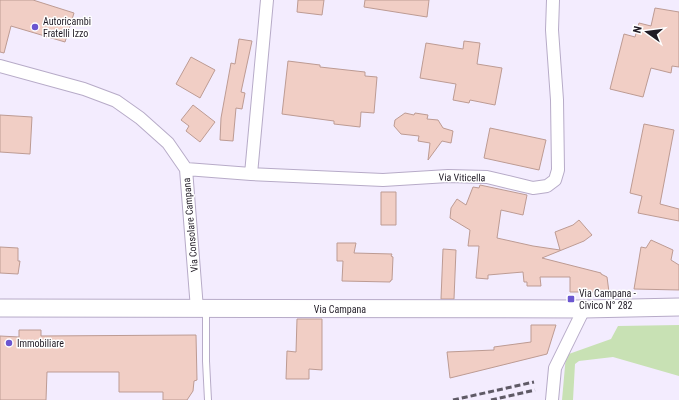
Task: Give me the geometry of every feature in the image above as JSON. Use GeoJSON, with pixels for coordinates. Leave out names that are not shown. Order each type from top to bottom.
{"type":"FeatureCollection","features":[{"type":"Feature","properties":{"kind":"main road","name":"Via Campana"},"geometry":{"type":"LineString","coordinates":[[0,308],[584,309],[679,307]]}},
{"type":"Feature","properties":{"kind":"street"},"geometry":{"type":"LineString","coordinates":[[251,174],[267,0]]}},
{"type":"Feature","properties":{"kind":"street","name":"Via Viticella"},"geometry":{"type":"LineString","coordinates":[[186,169],[251,174],[383,180],[448,176],[486,177],[533,188],[547,186],[555,180],[558,170],[557,100],[552,30],[553,0]]}},
{"type":"Feature","properties":{"kind":"street","name":"Via Consolare Campana"},"geometry":{"type":"LineString","coordinates":[[0,66],[84,89],[116,101],[140,118],[168,143],[186,169],[202,309]]}},
{"type":"Feature","properties":{"kind":"street"},"geometry":{"type":"LineString","coordinates":[[552,400],[555,368],[584,309]]}},
{"type":"Feature","properties":{"kind":"lane"},"geometry":{"type":"LineString","coordinates":[[202,309],[208,400]]}},
{"type":"Feature","properties":{"kind":"green space"},"geometry":{"type":"Polygon","coordinates":[[[679,325],[679,376],[613,357],[579,361],[575,364],[573,400],[562,400],[566,355],[611,339],[618,326],[679,325]]]}},
{"type":"Feature","properties":{"kind":"building"},"geometry":{"type":"Polygon","coordinates":[[[0,0],[33,0],[74,13],[65,42],[11,26],[4,53],[0,52],[0,0]]]}},
{"type":"Feature","properties":{"kind":"building"},"geometry":{"type":"Polygon","coordinates":[[[298,0],[324,0],[322,15],[297,12],[298,0]]]}},
{"type":"Feature","properties":{"kind":"building"},"geometry":{"type":"Polygon","coordinates":[[[365,0],[429,0],[427,17],[364,7],[365,0]]]}},
{"type":"Feature","properties":{"kind":"building"},"geometry":{"type":"Polygon","coordinates":[[[655,8],[679,12],[679,67],[672,66],[671,73],[651,68],[643,97],[610,89],[624,34],[635,37],[639,23],[651,26],[655,8]]]}},
{"type":"Feature","properties":{"kind":"building"},"geometry":{"type":"Polygon","coordinates":[[[239,39],[252,41],[241,92],[245,93],[242,109],[236,108],[233,141],[220,140],[221,118],[231,63],[235,64],[239,39]]]}},
{"type":"Feature","properties":{"kind":"building"},"geometry":{"type":"Polygon","coordinates":[[[464,41],[480,43],[477,64],[502,68],[495,105],[470,100],[469,103],[453,100],[456,84],[420,78],[426,43],[463,49],[464,41]]]}},
{"type":"Feature","properties":{"kind":"building"},"geometry":{"type":"Polygon","coordinates":[[[191,57],[215,70],[200,98],[176,84],[191,57]]]}},
{"type":"Feature","properties":{"kind":"building"},"geometry":{"type":"Polygon","coordinates":[[[288,61],[320,65],[320,67],[365,72],[365,76],[377,77],[374,113],[361,112],[360,127],[334,124],[334,121],[282,114],[288,61]]]}},
{"type":"Feature","properties":{"kind":"building"},"geometry":{"type":"Polygon","coordinates":[[[193,105],[215,122],[200,142],[186,131],[189,126],[181,120],[193,105]]]}},
{"type":"Feature","properties":{"kind":"building"},"geometry":{"type":"Polygon","coordinates":[[[405,113],[414,115],[415,113],[428,115],[427,119],[438,120],[443,128],[453,131],[451,143],[442,141],[428,160],[430,143],[418,141],[419,136],[401,134],[394,126],[395,120],[405,113]]]}},
{"type":"Feature","properties":{"kind":"building"},"geometry":{"type":"Polygon","coordinates":[[[0,115],[32,117],[30,154],[0,152],[0,115]]]}},
{"type":"Feature","properties":{"kind":"building"},"geometry":{"type":"Polygon","coordinates":[[[644,124],[674,130],[660,204],[679,209],[679,221],[638,213],[642,196],[630,193],[644,124]]]}},
{"type":"Feature","properties":{"kind":"building"},"geometry":{"type":"Polygon","coordinates":[[[490,128],[546,140],[539,170],[484,158],[490,128]]]}},
{"type":"Feature","properties":{"kind":"building"},"geometry":{"type":"Polygon","coordinates":[[[480,185],[527,195],[523,215],[501,210],[497,238],[560,250],[555,232],[573,225],[579,220],[592,235],[584,241],[542,258],[601,273],[607,277],[609,292],[570,292],[570,277],[540,277],[541,286],[527,286],[527,282],[524,282],[523,272],[488,275],[488,279],[476,278],[479,246],[468,246],[470,230],[450,218],[451,208],[457,199],[466,205],[473,187],[479,188],[480,185]]]}},
{"type":"Feature","properties":{"kind":"building"},"geometry":{"type":"Polygon","coordinates":[[[381,192],[396,192],[396,225],[381,225],[381,192]]]}},
{"type":"Feature","properties":{"kind":"building"},"geometry":{"type":"Polygon","coordinates":[[[651,240],[673,250],[671,260],[679,265],[679,290],[634,289],[641,247],[646,248],[651,240]]]}},
{"type":"Feature","properties":{"kind":"building"},"geometry":{"type":"Polygon","coordinates":[[[337,243],[356,243],[354,253],[392,254],[392,280],[390,282],[342,281],[343,261],[337,261],[337,243]]]}},
{"type":"Feature","properties":{"kind":"building"},"geometry":{"type":"Polygon","coordinates":[[[0,247],[18,248],[18,261],[20,261],[18,274],[0,273],[0,247]]]}},
{"type":"Feature","properties":{"kind":"building"},"geometry":{"type":"Polygon","coordinates":[[[443,249],[456,250],[454,299],[441,299],[443,249]]]}},
{"type":"Feature","properties":{"kind":"building"},"geometry":{"type":"Polygon","coordinates":[[[297,319],[322,319],[322,370],[309,369],[309,379],[286,379],[287,351],[296,352],[297,319]]]}},
{"type":"Feature","properties":{"kind":"building"},"geometry":{"type":"Polygon","coordinates":[[[531,325],[556,325],[547,354],[450,378],[447,352],[494,350],[494,347],[531,342],[531,325]]]}},
{"type":"Feature","properties":{"kind":"building"},"geometry":{"type":"Polygon","coordinates":[[[19,330],[41,330],[41,336],[196,335],[197,380],[194,381],[193,391],[187,400],[163,400],[163,392],[119,392],[119,372],[47,372],[46,400],[0,400],[0,336],[19,337],[19,330]]]}},
{"type":"Feature","properties":{"kind":"railway"},"geometry":{"type":"LineString","coordinates":[[453,400],[534,382]]}},
{"type":"Feature","properties":{"kind":"railway"},"geometry":{"type":"LineString","coordinates":[[491,400],[535,390]]}},
{"type":"Feature","properties":{"kind":"place","name":"Autoricambi Fratelli Izzo"},"geometry":{"type":"Point","coordinates":[35,27]}},
{"type":"Feature","properties":{"kind":"place","name":"Via Campana - Civico N° 282"},"geometry":{"type":"Point","coordinates":[571,299]}},
{"type":"Feature","properties":{"kind":"place","name":"Immobiliare"},"geometry":{"type":"Point","coordinates":[9,343]}}]}
